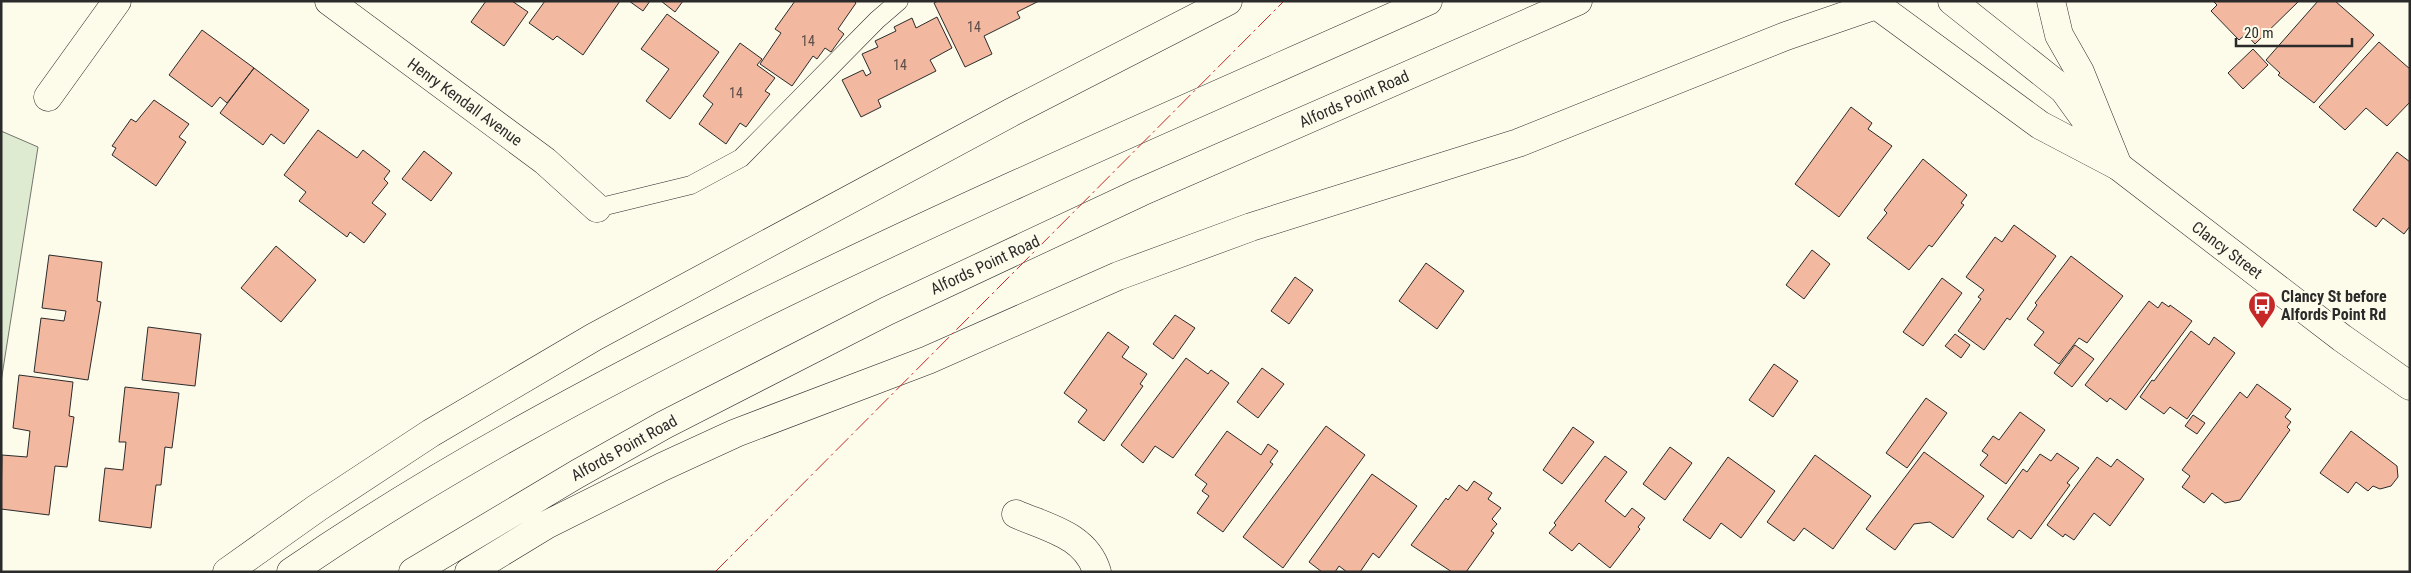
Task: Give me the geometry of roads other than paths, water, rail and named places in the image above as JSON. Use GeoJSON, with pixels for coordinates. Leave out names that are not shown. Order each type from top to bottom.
{"type":"FeatureCollection","features":[{"type":"Feature","properties":{"kind":"main road"},"geometry":{"type":"LineString","coordinates":[[48,97],[117,1]]}},
{"type":"Feature","properties":{"kind":"main road","name":"Henry Kendall Avenue"},"geometry":{"type":"LineString","coordinates":[[329,1],[545,161],[596,208]]}},
{"type":"Feature","properties":{"kind":"main road"},"geometry":{"type":"LineString","coordinates":[[227,572],[366,475],[493,396],[692,283],[1060,87],[1228,1]]}},
{"type":"Feature","properties":{"kind":"main road"},"geometry":{"type":"LineString","coordinates":[[292,572],[430,482],[536,421],[835,268],[959,210],[1428,1]]}},
{"type":"Feature","properties":{"kind":"main road","name":"Alfords Point Road"},"geometry":{"type":"LineString","coordinates":[[413,572],[577,474],[762,374],[985,264],[1150,188],[1578,1]]}},
{"type":"Feature","properties":{"kind":"main road","name":"Clancy Street"},"geometry":{"type":"LineString","coordinates":[[1952,1],[2064,90],[2118,166]]}},
{"type":"Feature","properties":{"kind":"main road"},"geometry":{"type":"LineString","coordinates":[[2051,1],[2059,35],[2069,57],[2080,72],[2118,166]]}},
{"type":"Feature","properties":{"kind":"main road"},"geometry":{"type":"LineString","coordinates":[[469,572],[546,525],[736,433],[928,360],[1118,276],[1251,227],[1518,143],[1795,32],[1873,3]]}},
{"type":"Feature","properties":{"kind":"main road","name":"Clancy Street"},"geometry":{"type":"LineString","coordinates":[[1873,3],[2040,125],[2118,166],[2342,338],[2410,386]]}},
{"type":"Feature","properties":{"kind":"main road"},"geometry":{"type":"LineString","coordinates":[[1016,514],[1076,540],[1093,558],[1097,572]]}},
{"type":"Feature","properties":{"kind":"lane"},"geometry":{"type":"LineString","coordinates":[[596,208],[691,185],[741,158],[877,20],[899,1]]}},
{"type":"Feature","properties":{"kind":"place","name":"Clancy St before Alfords Point Rd"},"geometry":{"type":"Point","coordinates":[2262,329]}}]}
